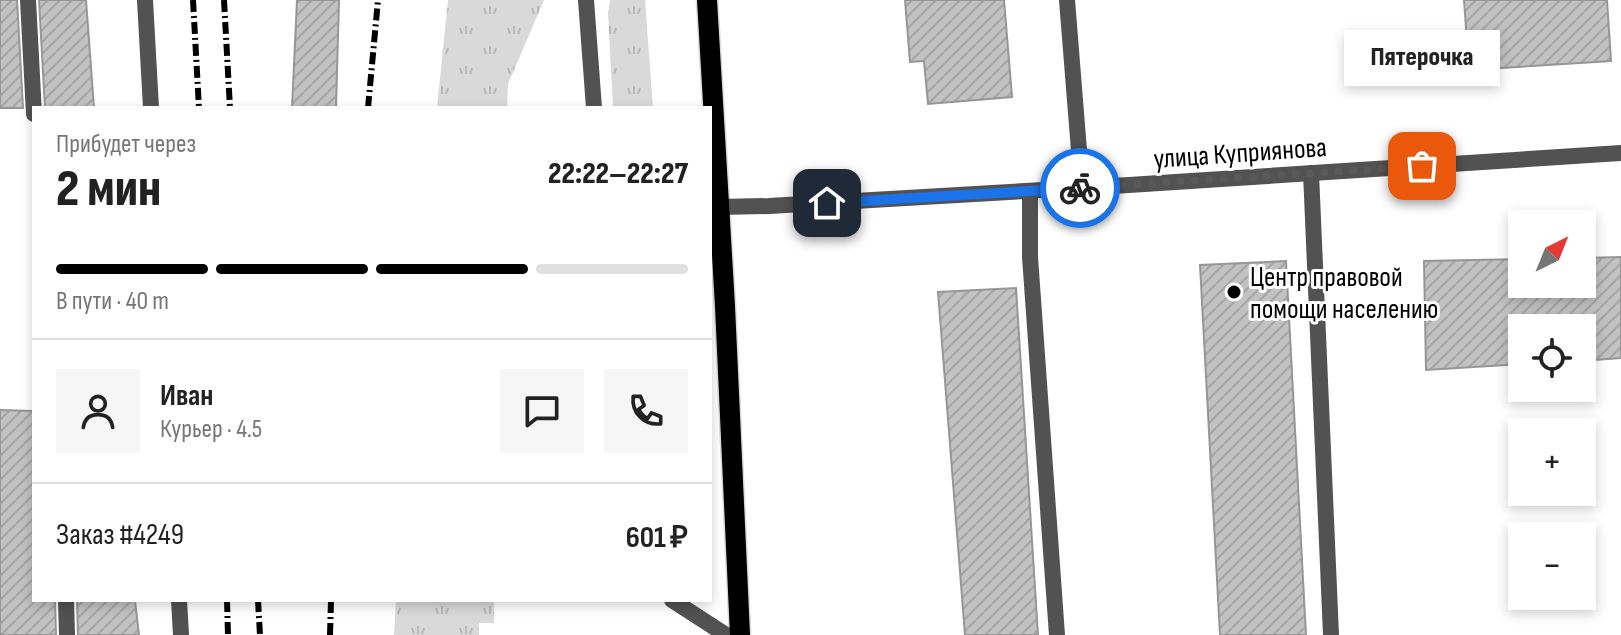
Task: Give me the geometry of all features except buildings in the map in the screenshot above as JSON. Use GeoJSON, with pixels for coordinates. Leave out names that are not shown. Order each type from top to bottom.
{"type":"FeatureCollection","features":[{"type":"Feature","properties":{"kind":"main road"},"geometry":{"type":"LineString","coordinates":[[707,0],[719,207],[715,230],[725,306],[740,635]]}},
{"type":"Feature","properties":{"kind":"street"},"geometry":{"type":"LineString","coordinates":[[28,0],[34,106]]}},
{"type":"Feature","properties":{"kind":"street"},"geometry":{"type":"LineString","coordinates":[[145,0],[151,106]]}},
{"type":"Feature","properties":{"kind":"street"},"geometry":{"type":"LineString","coordinates":[[586,0],[594,106]]}},
{"type":"Feature","properties":{"kind":"street"},"geometry":{"type":"LineString","coordinates":[[1067,0],[1082,188]]}},
{"type":"Feature","properties":{"kind":"street","name":"улица Куприянова"},"geometry":{"type":"LineString","coordinates":[[719,207],[1082,188],[1621,153]]}},
{"type":"Feature","properties":{"kind":"street"},"geometry":{"type":"LineString","coordinates":[[1311,173],[1331,635]]}},
{"type":"Feature","properties":{"kind":"street"},"geometry":{"type":"LineString","coordinates":[[1030,191],[1030,257],[1057,635]]}},
{"type":"Feature","properties":{"kind":"street"},"geometry":{"type":"LineString","coordinates":[[66,602],[67,635]]}},
{"type":"Feature","properties":{"kind":"street"},"geometry":{"type":"LineString","coordinates":[[179,602],[181,635]]}},
{"type":"Feature","properties":{"kind":"street"},"geometry":{"type":"LineString","coordinates":[[675,602],[726,635]]}},
{"type":"Feature","properties":{"kind":"green space"},"geometry":{"type":"Polygon","coordinates":[[[448,0],[544,0],[508,84],[507,106],[437,106],[448,0]]]}},
{"type":"Feature","properties":{"kind":"green space"},"geometry":{"type":"Polygon","coordinates":[[[610,0],[645,0],[653,106],[613,106],[610,0]]]}},
{"type":"Feature","properties":{"kind":"green space"},"geometry":{"type":"Polygon","coordinates":[[[396,602],[494,602],[494,623],[479,623],[479,635],[394,635],[396,602]]]}},
{"type":"Feature","properties":{"kind":"railway"},"geometry":{"type":"LineString","coordinates":[[193,0],[199,106]]}},
{"type":"Feature","properties":{"kind":"railway"},"geometry":{"type":"LineString","coordinates":[[224,0],[230,106]]}},
{"type":"Feature","properties":{"kind":"railway"},"geometry":{"type":"LineString","coordinates":[[368,106],[378,0]]}},
{"type":"Feature","properties":{"kind":"railway"},"geometry":{"type":"LineString","coordinates":[[227,602],[228,635]]}},
{"type":"Feature","properties":{"kind":"railway"},"geometry":{"type":"LineString","coordinates":[[258,602],[260,635]]}},
{"type":"Feature","properties":{"kind":"railway"},"geometry":{"type":"LineString","coordinates":[[330,635],[331,602]]}},
{"type":"Feature","properties":{"kind":"way so far"},"geometry":{"type":"LineString","coordinates":[[1080,188],[1422,166]]}},
{"type":"Feature","properties":{"kind":"place","name":"Пятерочка"},"geometry":{"type":"Point","coordinates":[1422,166]}},
{"type":"Feature","properties":{"kind":"place","name":"Центр правовой помощи населению"},"geometry":{"type":"Point","coordinates":[1234,292]}},
{"type":"Feature","properties":{"kind":"route"},"geometry":{"type":"LineString","coordinates":[[827,203],[1080,188]]}}]}
